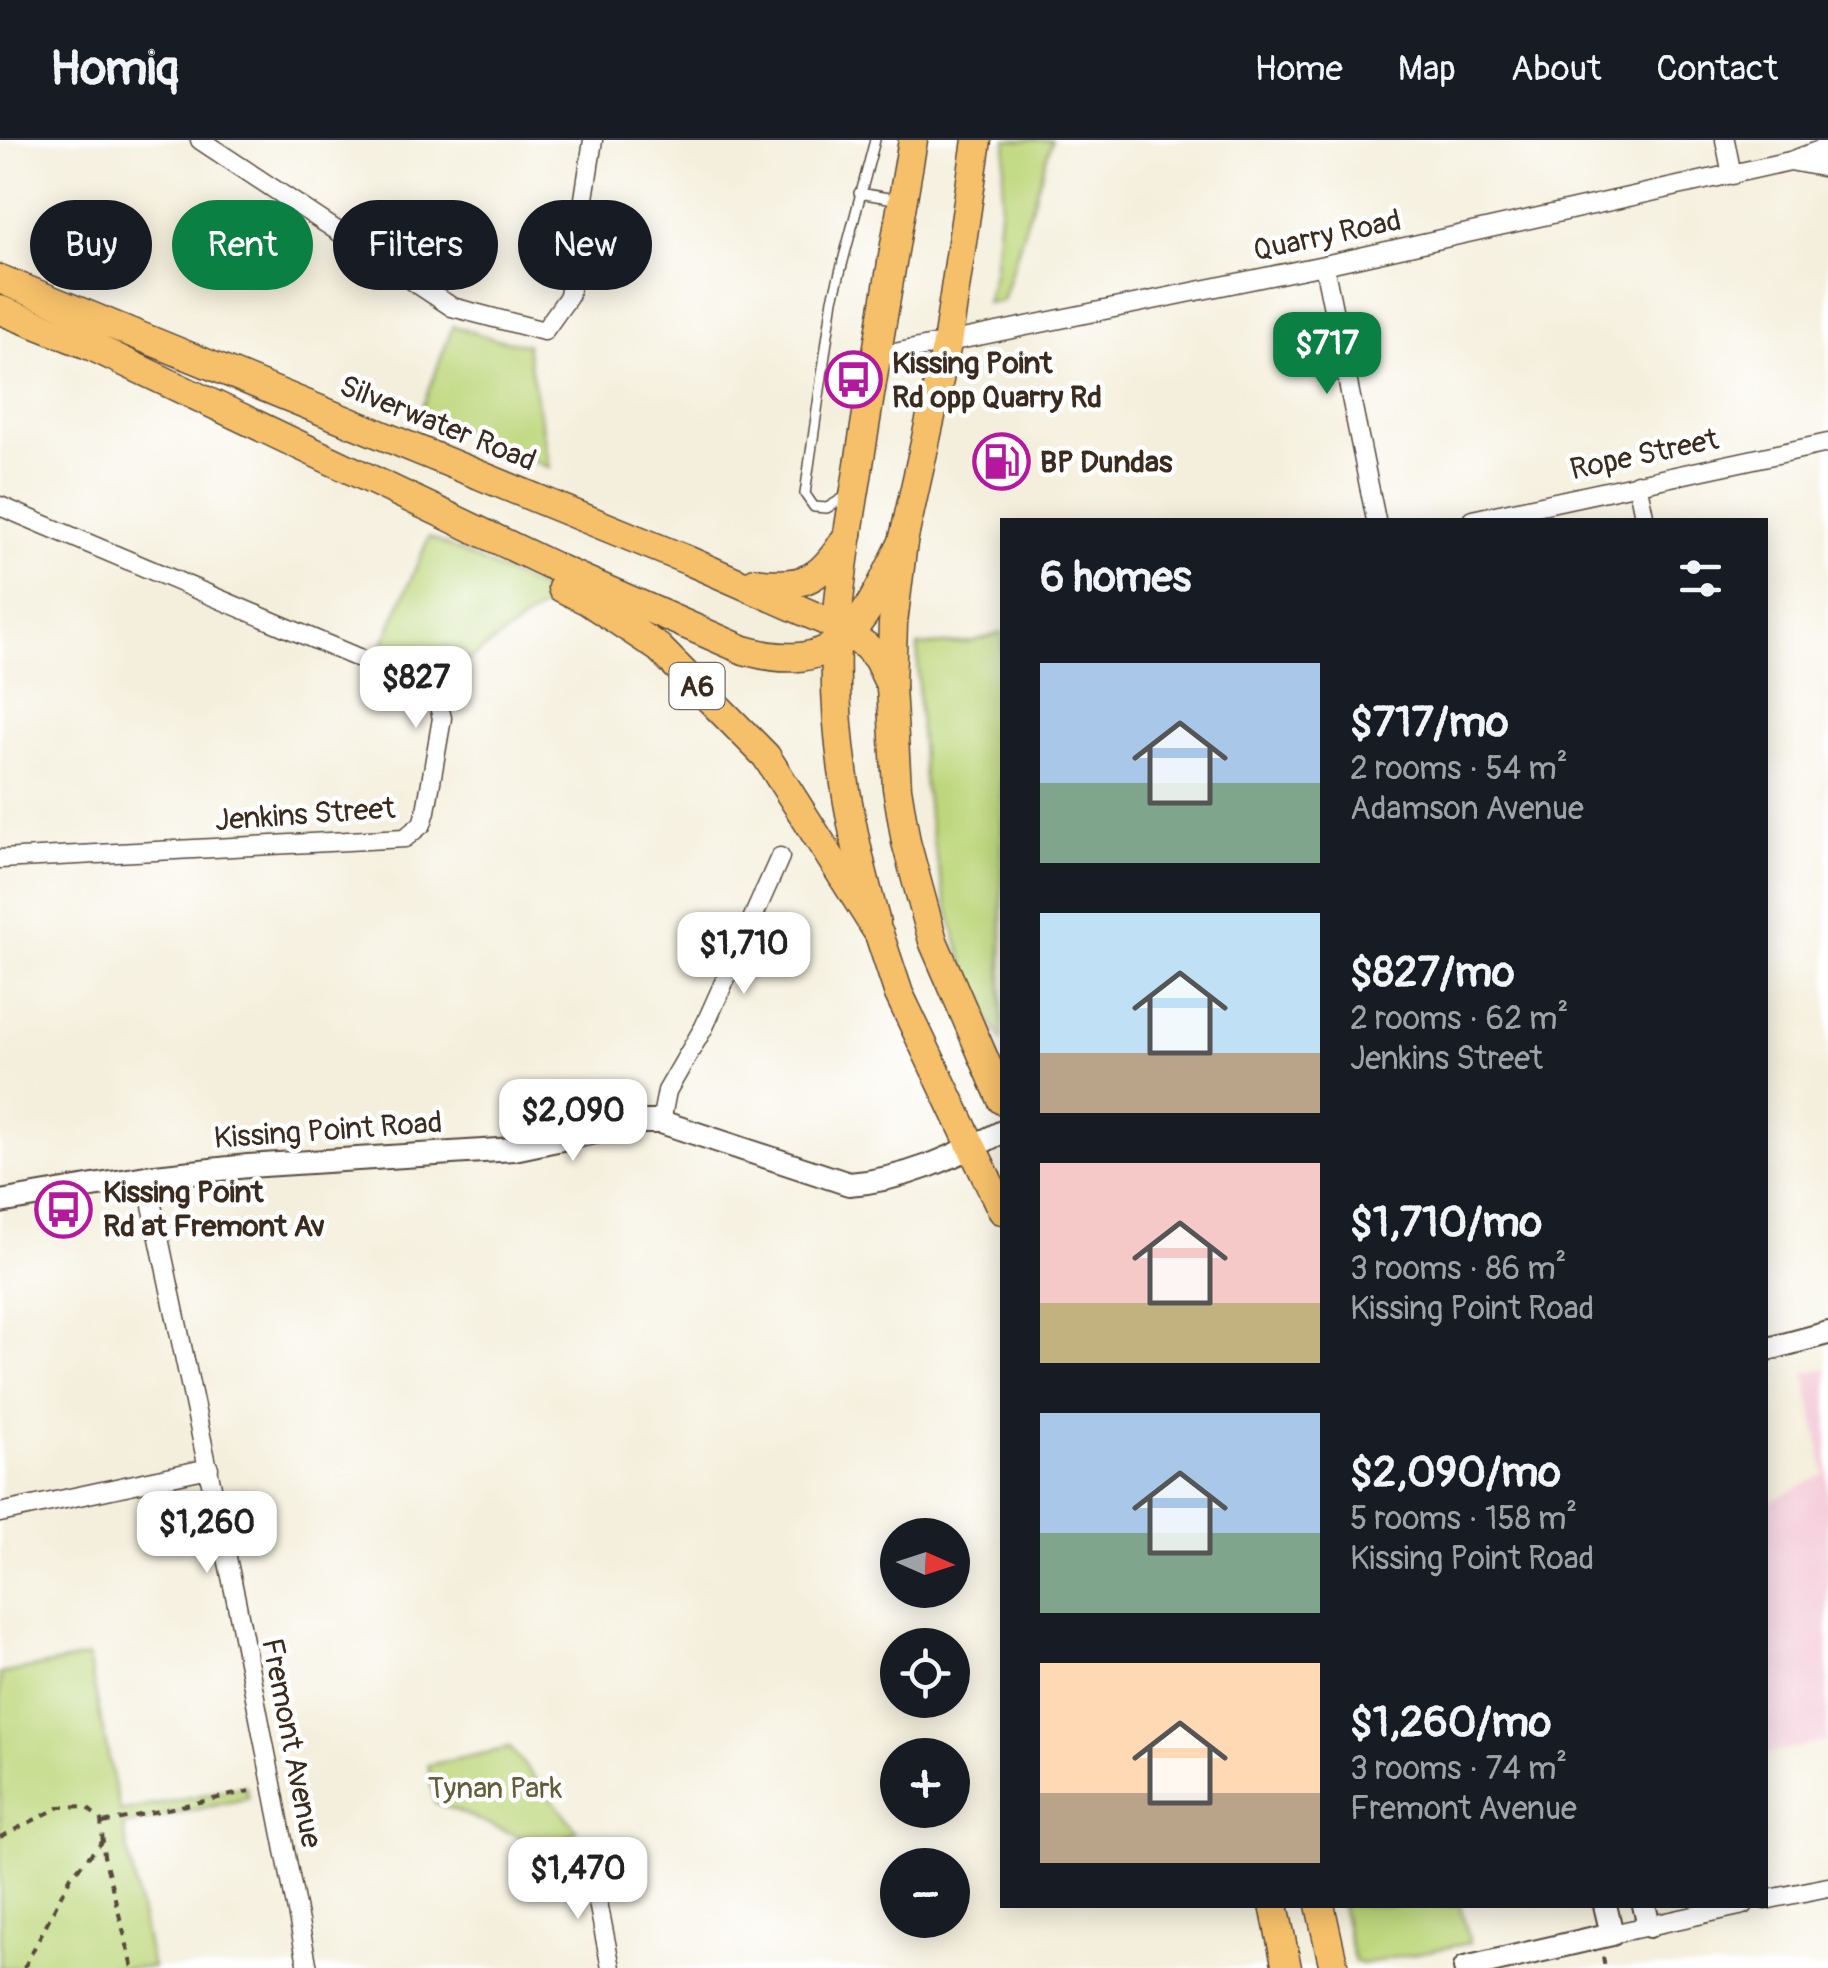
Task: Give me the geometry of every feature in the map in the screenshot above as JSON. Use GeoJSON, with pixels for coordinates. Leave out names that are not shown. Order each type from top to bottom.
{"type":"FeatureCollection","features":[{"type":"Feature","properties":{"kind":"main road"},"geometry":{"type":"LineString","coordinates":[[879,934],[848,814],[838,728],[841,635],[848,535],[913,140]]}},
{"type":"Feature","properties":{"kind":"main road"},"geometry":{"type":"LineString","coordinates":[[977,140],[947,344],[903,542],[893,623],[891,687],[896,788],[906,842],[933,941],[1000,1095]]}},
{"type":"Feature","properties":{"kind":"main road","name":"Silverwater Road"},"geometry":{"type":"LineString","coordinates":[[0,280],[728,579],[841,635],[877,658],[891,687]]}},
{"type":"Feature","properties":{"kind":"main road","name":"A6"},"geometry":{"type":"LineString","coordinates":[[0,310],[108,353],[442,514],[744,650],[784,658],[801,657],[841,635]]}},
{"type":"Feature","properties":{"kind":"main road","name":"A6"},"geometry":{"type":"LineString","coordinates":[[442,514],[508,562],[588,601],[659,648],[766,756],[879,934],[899,994],[1000,1206]]}},
{"type":"Feature","properties":{"kind":"main road"},"geometry":{"type":"LineString","coordinates":[[728,579],[797,584],[824,570],[848,535]]}},
{"type":"Feature","properties":{"kind":"main road"},"geometry":{"type":"LineString","coordinates":[[841,635],[868,611],[903,542]]}},
{"type":"Feature","properties":{"kind":"main road"},"geometry":{"type":"LineString","coordinates":[[1275,1908],[1287,1968]]}},
{"type":"Feature","properties":{"kind":"main road"},"geometry":{"type":"LineString","coordinates":[[1321,1908],[1334,1968]]}},
{"type":"Feature","properties":{"kind":"street"},"geometry":{"type":"LineString","coordinates":[[200,140],[452,307],[544,331],[569,296],[593,140]]}},
{"type":"Feature","properties":{"kind":"street"},"geometry":{"type":"LineString","coordinates":[[1725,140],[1732,174]]}},
{"type":"Feature","properties":{"kind":"street"},"geometry":{"type":"LineString","coordinates":[[1827,169],[1824,159],[1828,147]]}},
{"type":"Feature","properties":{"kind":"street","name":"Quarry Road"},"geometry":{"type":"LineString","coordinates":[[875,357],[1324,265],[1790,161],[1828,147]]}},
{"type":"Feature","properties":{"kind":"street","name":"Quarry Road"},"geometry":{"type":"LineString","coordinates":[[1790,161],[1827,169]]}},
{"type":"Feature","properties":{"kind":"street"},"geometry":{"type":"LineString","coordinates":[[1324,265],[1376,518]]}},
{"type":"Feature","properties":{"kind":"street","name":"Rope Street"},"geometry":{"type":"LineString","coordinates":[[1481,518],[1828,443]]}},
{"type":"Feature","properties":{"kind":"street"},"geometry":{"type":"LineString","coordinates":[[1638,484],[1644,518]]}},
{"type":"Feature","properties":{"kind":"street","name":"Jenkins Street"},"geometry":{"type":"LineString","coordinates":[[0,506],[427,687],[436,694],[442,718],[422,824],[405,838],[0,860]]}},
{"type":"Feature","properties":{"kind":"street"},"geometry":{"type":"LineString","coordinates":[[660,1122],[667,1091],[704,1027],[780,857]]}},
{"type":"Feature","properties":{"kind":"street","name":"Kissing Point Road"},"geometry":{"type":"LineString","coordinates":[[0,1202],[146,1176],[514,1149],[622,1125],[660,1122],[849,1184],[904,1176],[1000,1133]]}},
{"type":"Feature","properties":{"kind":"street","name":"Fremont Avenue"},"geometry":{"type":"LineString","coordinates":[[146,1176],[209,1468],[308,1968]]}},
{"type":"Feature","properties":{"kind":"street"},"geometry":{"type":"LineString","coordinates":[[1768,1349],[1828,1334]]}},
{"type":"Feature","properties":{"kind":"street"},"geometry":{"type":"LineString","coordinates":[[0,1512],[209,1468]]}},
{"type":"Feature","properties":{"kind":"street"},"geometry":{"type":"LineString","coordinates":[[591,1867],[611,1968]]}},
{"type":"Feature","properties":{"kind":"street"},"geometry":{"type":"LineString","coordinates":[[1768,1899],[1828,1887]]}},
{"type":"Feature","properties":{"kind":"street"},"geometry":{"type":"LineString","coordinates":[[1606,1908],[1612,1934]]}},
{"type":"Feature","properties":{"kind":"street"},"geometry":{"type":"LineString","coordinates":[[1465,1968],[1612,1934],[1646,1916],[1717,1908]]}},
{"type":"Feature","properties":{"kind":"lane"},"geometry":{"type":"LineString","coordinates":[[856,483],[842,502],[827,508],[814,507],[805,494],[833,299],[875,140]]}},
{"type":"Feature","properties":{"kind":"lane"},"geometry":{"type":"LineString","coordinates":[[859,193],[903,200]]}},
{"type":"Feature","properties":{"kind":"path"},"geometry":{"type":"LineString","coordinates":[[102,1824],[250,1792]]}},
{"type":"Feature","properties":{"kind":"path"},"geometry":{"type":"LineString","coordinates":[[0,1837],[60,1808],[85,1806],[102,1824],[104,1856],[134,1968]]}},
{"type":"Feature","properties":{"kind":"path"},"geometry":{"type":"LineString","coordinates":[[24,1968],[70,1876],[104,1840]]}},
{"type":"Feature","properties":{"kind":"shaded area"},"geometry":{"type":"Polygon","coordinates":[[[1828,1368],[1828,1741],[1768,1753],[1768,1502],[1825,1474],[1805,1373],[1828,1368]]]}},
{"type":"Feature","properties":{"kind":"green space"},"geometry":{"type":"Polygon","coordinates":[[[1007,140],[1052,140],[1002,301],[986,303],[994,272],[1007,140]]]}},
{"type":"Feature","properties":{"kind":"green space"},"geometry":{"type":"Polygon","coordinates":[[[453,326],[526,344],[550,468],[420,413],[453,326]]]}},
{"type":"Feature","properties":{"kind":"green space"},"geometry":{"type":"Polygon","coordinates":[[[429,537],[557,597],[445,677],[380,651],[429,537]]]}},
{"type":"Feature","properties":{"kind":"green space"},"geometry":{"type":"Polygon","coordinates":[[[1000,634],[1000,1038],[968,976],[953,926],[934,847],[923,768],[918,646],[970,642],[1000,634]]]}},
{"type":"Feature","properties":{"kind":"green space"},"geometry":{"type":"Polygon","coordinates":[[[88,1657],[120,1812],[245,1786],[249,1798],[123,1826],[152,1968],[0,1968],[0,1674],[88,1657]]]}},
{"type":"Feature","properties":{"kind":"green space","name":"Tynan Park"},"geometry":{"type":"Polygon","coordinates":[[[510,1748],[577,1830],[562,1841],[556,1852],[435,1802],[428,1765],[510,1748]]]}},
{"type":"Feature","properties":{"kind":"green space"},"geometry":{"type":"Polygon","coordinates":[[[1342,1908],[1461,1908],[1470,1943],[1362,1964],[1354,1961],[1342,1908]]]}},
{"type":"Feature","properties":{"kind":"place","name":"Kissing Point Rd opp Quarry Rd"},"geometry":{"type":"Point","coordinates":[853,380]}},
{"type":"Feature","properties":{"kind":"place","name":"BP Dundas"},"geometry":{"type":"Point","coordinates":[1001,462]}},
{"type":"Feature","properties":{"kind":"place","name":"Kissing Point Rd at Fremont Av"},"geometry":{"type":"Point","coordinates":[64,1209]}}]}
